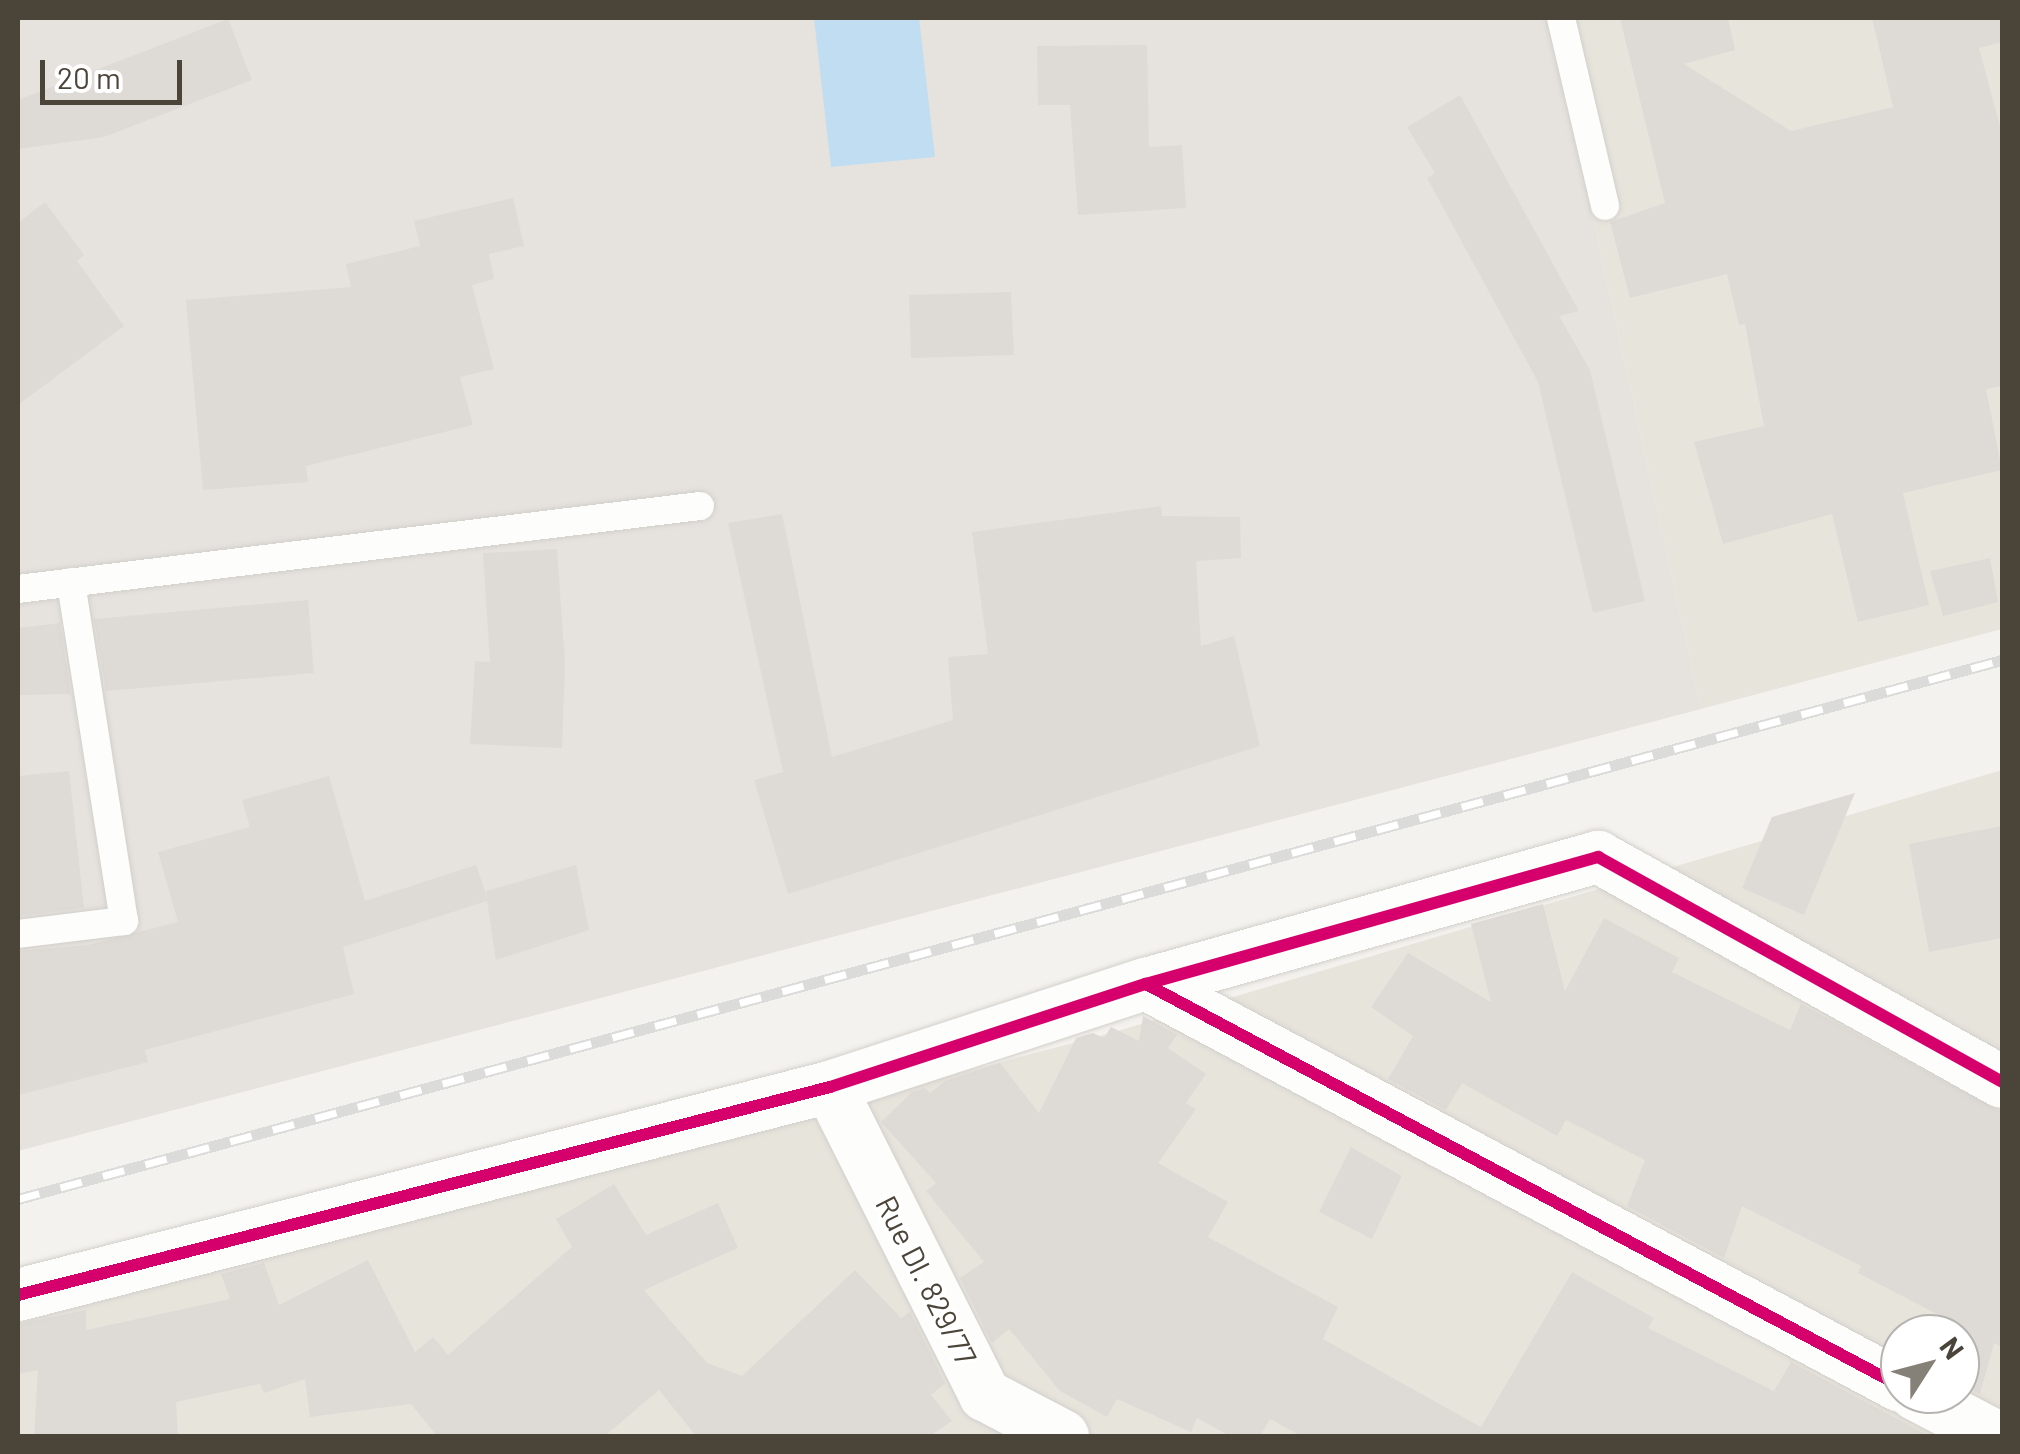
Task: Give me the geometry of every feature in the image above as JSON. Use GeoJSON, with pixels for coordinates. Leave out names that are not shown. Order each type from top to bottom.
{"type":"FeatureCollection","features":[{"type":"Feature","properties":{"kind":"street"},"geometry":{"type":"LineString","coordinates":[[18,1295],[830,1087],[1146,984],[1598,858],[2002,1082]]}},
{"type":"Feature","properties":{"kind":"street"},"geometry":{"type":"LineString","coordinates":[[1146,984],[1880,1375]]}},
{"type":"Feature","properties":{"kind":"street","name":"Rue DI. 829/77"},"geometry":{"type":"LineString","coordinates":[[830,1087],[985,1395],[1063,1436]]}},
{"type":"Feature","properties":{"kind":"street"},"geometry":{"type":"LineString","coordinates":[[1953,1414],[1995,1436]]}},
{"type":"Feature","properties":{"kind":"lane"},"geometry":{"type":"LineString","coordinates":[[1561,18],[1605,206]]}},
{"type":"Feature","properties":{"kind":"lane"},"geometry":{"type":"LineString","coordinates":[[18,589],[700,506]]}},
{"type":"Feature","properties":{"kind":"lane"},"geometry":{"type":"LineString","coordinates":[[18,934],[124,921],[72,582]]}},
{"type":"Feature","properties":{"kind":"shaded area"},"geometry":{"type":"Polygon","coordinates":[[[18,18],[1549,18],[1701,709],[18,1151],[18,18]]]}},
{"type":"Feature","properties":{"kind":"shaded area"},"geometry":{"type":"Polygon","coordinates":[[[1549,18],[2002,18],[2002,629],[1701,709],[1549,18]]]}},
{"type":"Feature","properties":{"kind":"shaded area"},"geometry":{"type":"Polygon","coordinates":[[[2002,770],[2002,1436],[18,1436],[18,1323],[1114,1032],[2002,770]]]}},
{"type":"Feature","properties":{"kind":"water"},"geometry":{"type":"Polygon","coordinates":[[[814,18],[919,18],[935,157],[831,167],[814,18]]]}},
{"type":"Feature","properties":{"kind":"building"},"geometry":{"type":"Polygon","coordinates":[[[1620,18],[1728,18],[1735,50],[1684,64],[1791,131],[1893,107],[1872,18],[2002,18],[2002,42],[1979,48],[2002,134],[2002,386],[1986,389],[2002,470],[1903,493],[1929,605],[1858,622],[1832,514],[1723,544],[1694,442],[1764,426],[1745,324],[1739,325],[1727,274],[1630,298],[1610,222],[1665,203],[1620,18]]]}},
{"type":"Feature","properties":{"kind":"building"},"geometry":{"type":"Polygon","coordinates":[[[228,19],[252,80],[104,137],[18,149],[18,100],[228,19]]]}},
{"type":"Feature","properties":{"kind":"building"},"geometry":{"type":"Polygon","coordinates":[[[1147,45],[1149,147],[1182,145],[1186,208],[1078,215],[1070,105],[1038,105],[1037,46],[1147,45]]]}},
{"type":"Feature","properties":{"kind":"building"},"geometry":{"type":"Polygon","coordinates":[[[1460,95],[1579,311],[1559,316],[1590,370],[1645,601],[1593,613],[1538,382],[1427,178],[1435,173],[1407,127],[1460,95]]]}},
{"type":"Feature","properties":{"kind":"building"},"geometry":{"type":"Polygon","coordinates":[[[513,198],[524,246],[489,254],[494,279],[472,285],[494,369],[460,377],[473,425],[306,466],[308,482],[203,490],[186,300],[351,287],[346,264],[420,246],[414,221],[513,198]]]}},
{"type":"Feature","properties":{"kind":"building"},"geometry":{"type":"Polygon","coordinates":[[[45,202],[84,255],[77,261],[124,326],[18,405],[18,223],[45,202]]]}},
{"type":"Feature","properties":{"kind":"building"},"geometry":{"type":"Polygon","coordinates":[[[1011,292],[1014,355],[911,358],[909,295],[1011,292]]]}},
{"type":"Feature","properties":{"kind":"building"},"geometry":{"type":"Polygon","coordinates":[[[1161,506],[1162,516],[1240,517],[1241,558],[1196,561],[1201,646],[1234,636],[1260,746],[788,894],[754,780],[783,772],[728,523],[782,514],[832,757],[953,720],[948,657],[988,654],[972,532],[1161,506]]]}},
{"type":"Feature","properties":{"kind":"building"},"geometry":{"type":"Polygon","coordinates":[[[557,549],[565,664],[562,748],[470,744],[475,661],[490,662],[483,553],[557,549]]]}},
{"type":"Feature","properties":{"kind":"building"},"geometry":{"type":"Polygon","coordinates":[[[1990,558],[1998,602],[1943,616],[1930,571],[1990,558]]]}},
{"type":"Feature","properties":{"kind":"building"},"geometry":{"type":"Polygon","coordinates":[[[308,600],[314,673],[106,691],[94,619],[308,600]]]}},
{"type":"Feature","properties":{"kind":"building"},"geometry":{"type":"Polygon","coordinates":[[[60,623],[71,694],[18,695],[18,628],[60,623]]]}},
{"type":"Feature","properties":{"kind":"building"},"geometry":{"type":"Polygon","coordinates":[[[69,771],[84,908],[18,916],[18,776],[69,771]]]}},
{"type":"Feature","properties":{"kind":"building"},"geometry":{"type":"Polygon","coordinates":[[[329,776],[365,901],[476,865],[487,897],[486,891],[576,865],[589,930],[496,960],[487,901],[343,947],[354,994],[145,1050],[148,1062],[18,1095],[18,951],[88,945],[178,922],[158,852],[250,827],[242,800],[329,776]]]}},
{"type":"Feature","properties":{"kind":"building"},"geometry":{"type":"Polygon","coordinates":[[[1855,793],[1804,915],[1742,888],[1772,817],[1855,793]]]}},
{"type":"Feature","properties":{"kind":"building"},"geometry":{"type":"Polygon","coordinates":[[[2002,826],[2002,938],[1929,952],[1909,844],[2002,826]]]}},
{"type":"Feature","properties":{"kind":"building"},"geometry":{"type":"Polygon","coordinates":[[[1543,904],[1565,991],[1604,918],[1679,958],[1672,972],[1790,1030],[1801,1004],[2002,1112],[2002,1347],[1994,1343],[1980,1394],[1980,1314],[1937,1314],[1858,1273],[1861,1266],[1742,1206],[1724,1258],[1627,1206],[1645,1160],[1566,1120],[1557,1136],[1462,1083],[1446,1110],[1388,1079],[1413,1036],[1371,1007],[1408,953],[1491,1002],[1471,924],[1543,904]]]}},
{"type":"Feature","properties":{"kind":"building"},"geometry":{"type":"Polygon","coordinates":[[[1143,1016],[1177,1035],[1168,1048],[1206,1074],[1186,1103],[1196,1109],[1158,1163],[1228,1202],[1208,1237],[1338,1307],[1323,1339],[1481,1427],[1572,1272],[1654,1318],[1648,1328],[1774,1391],[1791,1362],[1880,1410],[1880,1414],[1888,1414],[1929,1436],[1301,1436],[1270,1419],[1260,1436],[1230,1436],[1197,1418],[1191,1432],[1117,1399],[1107,1417],[1060,1391],[1009,1329],[992,1343],[960,1278],[984,1262],[926,1191],[936,1183],[881,1122],[912,1092],[925,1088],[930,1093],[945,1081],[1000,1063],[1039,1113],[1076,1038],[1093,1033],[1104,1038],[1111,1027],[1139,1041],[1143,1016]]]}},
{"type":"Feature","properties":{"kind":"building"},"geometry":{"type":"Polygon","coordinates":[[[1351,1147],[1402,1176],[1372,1239],[1319,1212],[1351,1147]]]}},
{"type":"Feature","properties":{"kind":"building"},"geometry":{"type":"Polygon","coordinates":[[[614,1184],[646,1235],[718,1203],[738,1248],[644,1290],[707,1363],[742,1376],[855,1270],[901,1318],[910,1312],[945,1383],[931,1395],[952,1421],[930,1436],[696,1436],[659,1390],[605,1436],[437,1436],[411,1404],[310,1417],[305,1379],[264,1393],[260,1384],[176,1402],[178,1436],[34,1436],[38,1370],[18,1374],[18,1324],[86,1310],[86,1330],[230,1299],[221,1274],[264,1263],[279,1305],[368,1260],[415,1352],[433,1337],[448,1355],[572,1247],[556,1219],[614,1184]]]}},
{"type":"Feature","properties":{"kind":"railway"},"geometry":{"type":"LineString","coordinates":[[18,1199],[2002,660]]}},
{"type":"Feature","properties":{"kind":"cycle path"},"geometry":{"type":"LineString","coordinates":[[18,1295],[830,1087],[1146,984],[1598,857],[2002,1082]]}},
{"type":"Feature","properties":{"kind":"cycle path"},"geometry":{"type":"LineString","coordinates":[[1146,984],[1880,1375]]}}]}
